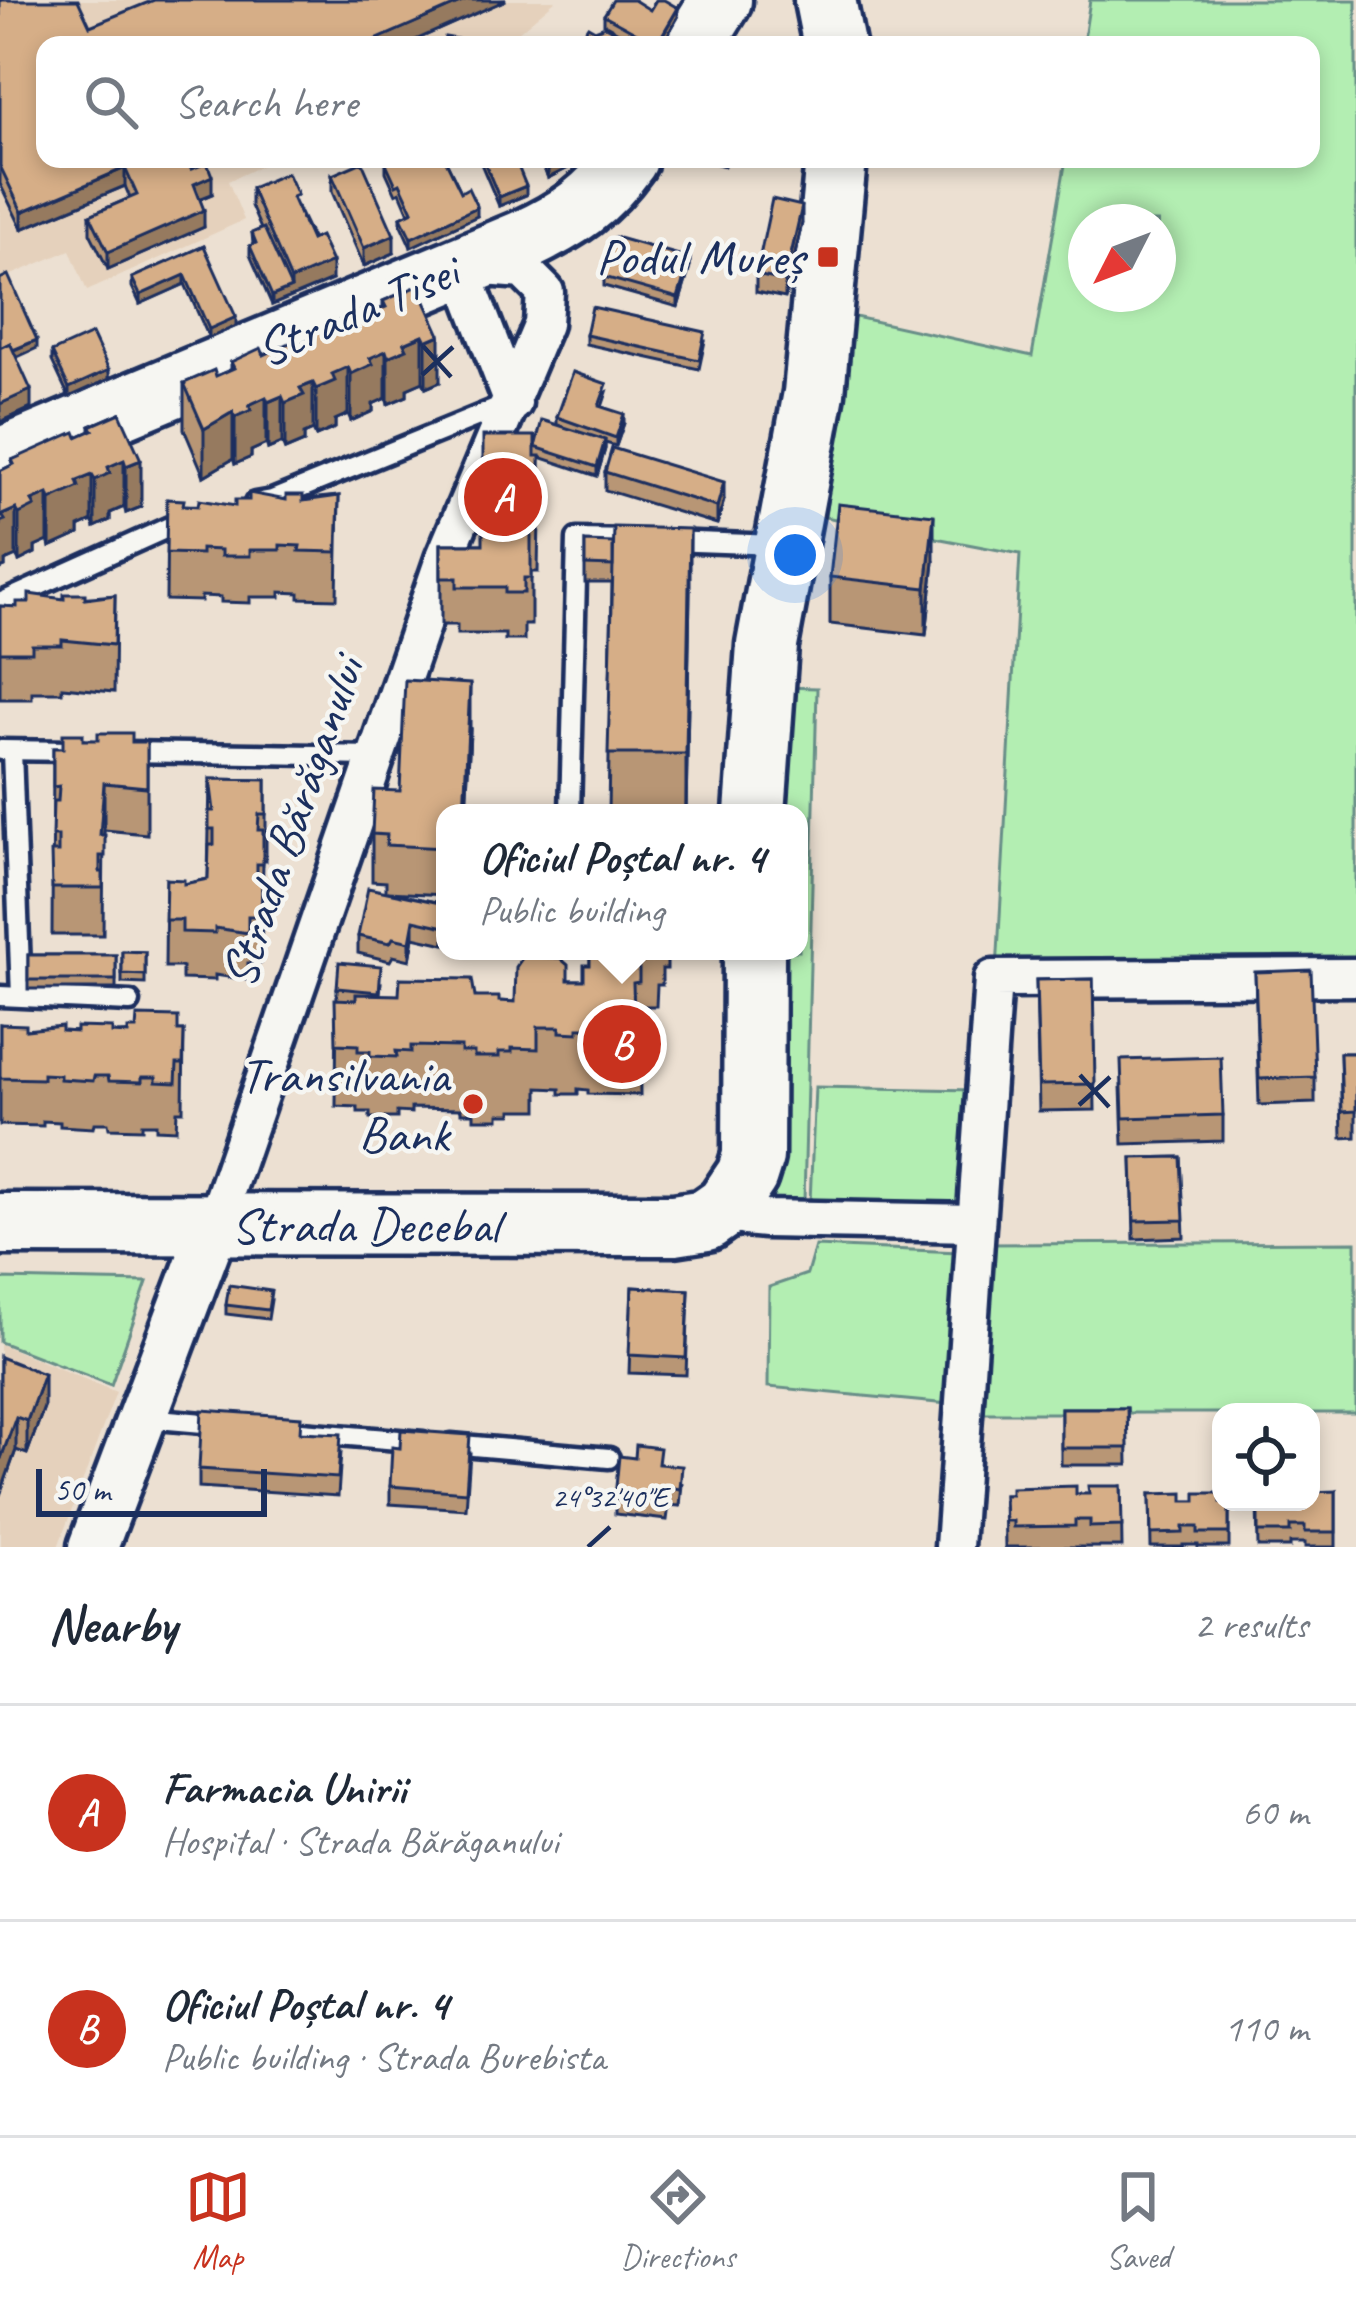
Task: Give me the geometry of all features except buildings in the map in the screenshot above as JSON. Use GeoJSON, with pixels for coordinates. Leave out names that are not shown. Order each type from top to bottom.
{"type":"FeatureCollection","features":[{"type":"Feature","properties":{"kind":"main road"},"geometry":{"type":"LineString","coordinates":[[699,36],[721,0]]}},
{"type":"Feature","properties":{"kind":"main road"},"geometry":{"type":"LineString","coordinates":[[826,0],[832,36]]}},
{"type":"Feature","properties":{"kind":"main road","name":"Strada Tisei"},"geometry":{"type":"LineString","coordinates":[[0,458],[523,241],[580,211],[598,197],[620,168]]}},
{"type":"Feature","properties":{"kind":"main road"},"geometry":{"type":"LineString","coordinates":[[755,804],[767,645],[814,393],[835,168]]}},
{"type":"Feature","properties":{"kind":"main road"},"geometry":{"type":"LineString","coordinates":[[726,1206],[753,1156],[754,960]]}},
{"type":"Feature","properties":{"kind":"main road","name":"Strada Decebal"},"geometry":{"type":"LineString","coordinates":[[0,1224],[674,1225],[706,1220],[726,1206]]}},
{"type":"Feature","properties":{"kind":"street","name":"Strada Bărăganului"},"geometry":{"type":"LineString","coordinates":[[93,1547],[214,1226],[444,559],[543,323],[545,292],[523,270],[460,265]]}},
{"type":"Feature","properties":{"kind":"street"},"geometry":{"type":"LineString","coordinates":[[460,265],[513,403]]}},
{"type":"Feature","properties":{"kind":"street"},"geometry":{"type":"LineString","coordinates":[[953,1547],[992,979],[1356,977]]}},
{"type":"Feature","properties":{"kind":"street"},"geometry":{"type":"LineString","coordinates":[[726,1206],[745,1217],[765,1220],[976,1222]]}},
{"type":"Feature","properties":{"kind":"lane"},"geometry":{"type":"LineString","coordinates":[[241,506],[272,500],[513,403]]}},
{"type":"Feature","properties":{"kind":"lane"},"geometry":{"type":"LineString","coordinates":[[0,603],[197,515]]}},
{"type":"Feature","properties":{"kind":"lane"},"geometry":{"type":"LineString","coordinates":[[570,804],[578,538],[784,545]]}},
{"type":"Feature","properties":{"kind":"lane"},"geometry":{"type":"LineString","coordinates":[[21,996],[7,864],[6,750],[374,756]]}},
{"type":"Feature","properties":{"kind":"lane"},"geometry":{"type":"LineString","coordinates":[[0,996],[130,1002]]}},
{"type":"Feature","properties":{"kind":"lane"},"geometry":{"type":"LineString","coordinates":[[141,1418],[242,1426]]}},
{"type":"Feature","properties":{"kind":"lane"},"geometry":{"type":"LineString","coordinates":[[265,1429],[609,1458]]}},
{"type":"Feature","properties":{"kind":"shaded area"},"geometry":{"type":"Polygon","coordinates":[[[0,0],[556,0],[514,36],[36,36],[36,168],[256,168],[228,181],[244,220],[87,291],[70,250],[0,280],[0,0]]]}},
{"type":"Feature","properties":{"kind":"shaded area"},"geometry":{"type":"Polygon","coordinates":[[[0,1344],[116,1392],[58,1547],[0,1547],[0,1344]]]}},
{"type":"Feature","properties":{"kind":"green space"},"geometry":{"type":"Polygon","coordinates":[[[1090,0],[1356,0],[1356,969],[997,971],[1020,554],[825,517],[851,316],[1032,356],[1064,168],[1320,168],[1320,36],[1084,36],[1090,0]]]}},
{"type":"Feature","properties":{"kind":"green space"},"geometry":{"type":"Polygon","coordinates":[[[781,687],[817,688],[804,1201],[768,1200],[774,960],[808,960],[808,804],[777,804],[781,687]]]}},
{"type":"Feature","properties":{"kind":"green space"},"geometry":{"type":"Polygon","coordinates":[[[815,1087],[974,1090],[966,1210],[810,1202],[815,1087]]]}},
{"type":"Feature","properties":{"kind":"green space"},"geometry":{"type":"Polygon","coordinates":[[[1356,1242],[1356,1413],[1320,1413],[1320,1403],[1212,1403],[1212,1413],[984,1413],[987,1244],[1356,1242]]]}},
{"type":"Feature","properties":{"kind":"green space"},"geometry":{"type":"Polygon","coordinates":[[[815,1246],[959,1252],[949,1404],[768,1387],[769,1287],[807,1274],[815,1246]]]}},
{"type":"Feature","properties":{"kind":"green space"},"geometry":{"type":"Polygon","coordinates":[[[0,1279],[147,1282],[111,1385],[0,1342],[0,1279]]]}},
{"type":"Feature","properties":{"kind":"place","name":"Podul Mureș"},"geometry":{"type":"Point","coordinates":[828,257]}},
{"type":"Feature","properties":{"kind":"place","name":"Farmacia Unirii"},"geometry":{"type":"Point","coordinates":[503,497]}},
{"type":"Feature","properties":{"kind":"place","name":"Oficiul Poștal nr. 4"},"geometry":{"type":"Point","coordinates":[622,1044]}},
{"type":"Feature","properties":{"kind":"place","name":"Transilvania Bank"},"geometry":{"type":"Point","coordinates":[473,1104]}}]}
